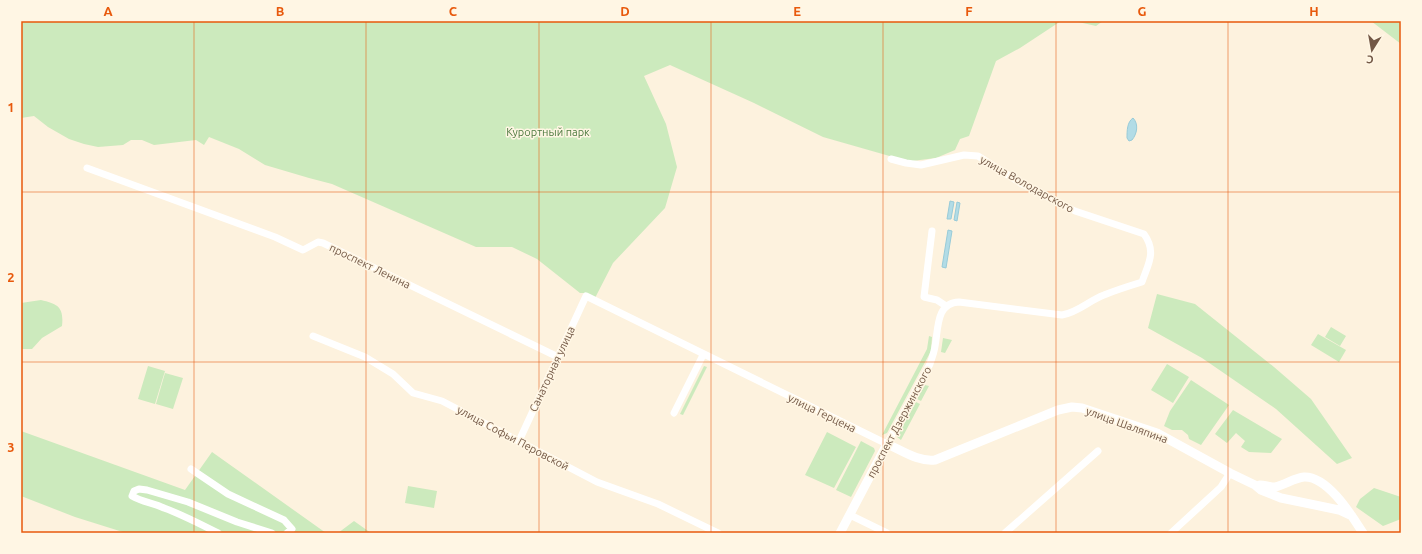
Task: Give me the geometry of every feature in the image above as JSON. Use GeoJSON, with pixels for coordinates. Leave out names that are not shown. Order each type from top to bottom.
{"type":"FeatureCollection","features":[{"type":"Feature","properties":{"kind":"main road","name":"улица Шаляпина"},"geometry":{"type":"LineString","coordinates":[[1064,408],[1072,406],[1082,408],[1157,433],[1255,485],[1261,490],[1281,498],[1339,510],[1352,516]]}},
{"type":"Feature","properties":{"kind":"main road","name":"улица Герцена"},"geometry":{"type":"LineString","coordinates":[[887,444],[917,458],[926,461],[935,460],[1064,408]]}},
{"type":"Feature","properties":{"kind":"main road","name":"проспект Дзержинского"},"geometry":{"type":"LineString","coordinates":[[840,533],[887,444]]}},
{"type":"Feature","properties":{"kind":"main road"},"geometry":{"type":"LineString","coordinates":[[1255,485],[1274,487],[1298,478],[1311,478],[1324,485],[1344,504],[1363,533]]}},
{"type":"Feature","properties":{"kind":"street","name":"улица Володарского"},"geometry":{"type":"LineString","coordinates":[[891,159],[921,165],[964,155],[978,156],[1022,184],[1075,211],[1144,234],[1150,242],[1152,250],[1151,255],[1142,282],[1104,295],[1070,314],[959,302],[946,306]]}},
{"type":"Feature","properties":{"kind":"street","name":"проспект Ленина"},"geometry":{"type":"LineString","coordinates":[[87,168],[275,237],[303,250],[318,242],[323,243],[558,357]]}},
{"type":"Feature","properties":{"kind":"street"},"geometry":{"type":"LineString","coordinates":[[932,231],[924,297],[937,300],[946,306]]}},
{"type":"Feature","properties":{"kind":"street","name":"Санаторная улица"},"geometry":{"type":"LineString","coordinates":[[519,441],[586,296]]}},
{"type":"Feature","properties":{"kind":"street","name":"улица Герцена"},"geometry":{"type":"LineString","coordinates":[[586,296],[703,355],[887,444]]}},
{"type":"Feature","properties":{"kind":"street","name":"проспект Дзержинского"},"geometry":{"type":"LineString","coordinates":[[887,444],[930,364],[942,312],[946,306]]}},
{"type":"Feature","properties":{"kind":"street","name":"улица Софьи Перовской"},"geometry":{"type":"LineString","coordinates":[[313,336],[365,357],[393,374],[413,393],[442,402],[597,482],[658,504],[718,533]]}},
{"type":"Feature","properties":{"kind":"street"},"geometry":{"type":"LineString","coordinates":[[674,413],[703,355]]}},
{"type":"Feature","properties":{"kind":"street"},"geometry":{"type":"LineString","coordinates":[[1005,533],[1098,451]]}},
{"type":"Feature","properties":{"kind":"street"},"geometry":{"type":"LineString","coordinates":[[191,469],[228,494],[284,520],[292,529],[288,533]]}},
{"type":"Feature","properties":{"kind":"street"},"geometry":{"type":"LineString","coordinates":[[1172,533],[1221,487],[1230,473]]}},
{"type":"Feature","properties":{"kind":"street"},"geometry":{"type":"LineString","coordinates":[[218,533],[189,518],[162,507],[138,500],[132,496],[134,491],[139,489],[147,490],[188,502],[237,522],[272,533]]}},
{"type":"Feature","properties":{"kind":"street"},"geometry":{"type":"LineString","coordinates":[[850,515],[887,533]]}},
{"type":"Feature","properties":{"kind":"green space","name":"Курортный парк"},"geometry":{"type":"Polygon","coordinates":[[[21,21],[1061,21],[1020,48],[996,61],[969,136],[960,139],[955,150],[936,158],[912,161],[823,137],[754,103],[670,65],[644,76],[666,124],[677,167],[665,208],[613,263],[595,298],[585,293],[580,293],[537,259],[512,247],[476,247],[332,184],[265,165],[239,149],[209,137],[204,145],[196,140],[154,145],[142,140],[131,140],[123,145],[98,147],[69,139],[48,127],[34,116],[21,118],[21,21]]]}},
{"type":"Feature","properties":{"kind":"green space"},"geometry":{"type":"Polygon","coordinates":[[[1074,21],[1103,21],[1096,26],[1074,21]]]}},
{"type":"Feature","properties":{"kind":"green space"},"geometry":{"type":"Polygon","coordinates":[[[1371,21],[1401,21],[1401,44],[1371,21]]]}},
{"type":"Feature","properties":{"kind":"green space"},"geometry":{"type":"Polygon","coordinates":[[[1157,294],[1195,304],[1274,367],[1311,399],[1352,458],[1337,464],[1276,409],[1202,358],[1148,328],[1157,294]]]}},
{"type":"Feature","properties":{"kind":"green space"},"geometry":{"type":"Polygon","coordinates":[[[41,300],[59,307],[62,314],[62,326],[42,338],[32,349],[21,349],[21,303],[41,300]]]}},
{"type":"Feature","properties":{"kind":"green space"},"geometry":{"type":"Polygon","coordinates":[[[1331,327],[1346,336],[1340,346],[1325,337],[1331,327]]]}},
{"type":"Feature","properties":{"kind":"green space"},"geometry":{"type":"Polygon","coordinates":[[[1318,334],[1346,350],[1339,362],[1311,345],[1318,334]]]}},
{"type":"Feature","properties":{"kind":"green space"},"geometry":{"type":"Polygon","coordinates":[[[929,336],[932,337],[931,351],[887,433],[882,435],[927,349],[929,336]]]}},
{"type":"Feature","properties":{"kind":"green space"},"geometry":{"type":"Polygon","coordinates":[[[943,338],[952,340],[945,353],[941,352],[943,338]]]}},
{"type":"Feature","properties":{"kind":"green space"},"geometry":{"type":"Polygon","coordinates":[[[1167,364],[1189,377],[1173,403],[1151,390],[1167,364]]]}},
{"type":"Feature","properties":{"kind":"green space"},"geometry":{"type":"Polygon","coordinates":[[[148,366],[165,371],[155,404],[138,399],[148,366]]]}},
{"type":"Feature","properties":{"kind":"green space"},"geometry":{"type":"Polygon","coordinates":[[[704,366],[707,367],[683,415],[680,414],[704,366]]]}},
{"type":"Feature","properties":{"kind":"green space"},"geometry":{"type":"Polygon","coordinates":[[[165,373],[183,378],[173,409],[156,404],[165,373]]]}},
{"type":"Feature","properties":{"kind":"green space"},"geometry":{"type":"Polygon","coordinates":[[[1191,380],[1229,405],[1201,445],[1189,439],[1188,435],[1182,430],[1172,430],[1164,426],[1170,411],[1191,380]]]}},
{"type":"Feature","properties":{"kind":"green space"},"geometry":{"type":"Polygon","coordinates":[[[925,385],[929,386],[921,401],[917,399],[925,385]]]}},
{"type":"Feature","properties":{"kind":"green space"},"geometry":{"type":"Polygon","coordinates":[[[916,402],[920,404],[901,440],[897,437],[916,402]]]}},
{"type":"Feature","properties":{"kind":"green space"},"geometry":{"type":"Polygon","coordinates":[[[1233,410],[1282,439],[1271,453],[1249,452],[1241,447],[1245,441],[1236,433],[1227,443],[1215,434],[1233,410]]]}},
{"type":"Feature","properties":{"kind":"green space"},"geometry":{"type":"Polygon","coordinates":[[[21,431],[185,490],[212,452],[326,533],[126,533],[75,517],[21,496],[21,431]]]}},
{"type":"Feature","properties":{"kind":"green space"},"geometry":{"type":"Polygon","coordinates":[[[827,432],[856,447],[834,488],[805,475],[827,432]]]}},
{"type":"Feature","properties":{"kind":"green space"},"geometry":{"type":"Polygon","coordinates":[[[861,441],[874,448],[875,451],[851,497],[836,490],[861,441]]]}},
{"type":"Feature","properties":{"kind":"green space"},"geometry":{"type":"Polygon","coordinates":[[[408,486],[437,491],[434,508],[405,503],[408,486]]]}},
{"type":"Feature","properties":{"kind":"green space"},"geometry":{"type":"Polygon","coordinates":[[[1374,488],[1401,497],[1401,519],[1383,526],[1356,507],[1360,499],[1374,488]]]}},
{"type":"Feature","properties":{"kind":"green space"},"geometry":{"type":"Polygon","coordinates":[[[354,521],[371,533],[338,533],[354,521]]]}},
{"type":"Feature","properties":{"kind":"water"},"geometry":{"type":"Polygon","coordinates":[[[1133,118],[1137,129],[1134,138],[1129,141],[1127,138],[1128,127],[1133,118]]]}},
{"type":"Feature","properties":{"kind":"water"},"geometry":{"type":"Polygon","coordinates":[[[950,201],[954,202],[951,219],[947,219],[950,201]]]}},
{"type":"Feature","properties":{"kind":"water"},"geometry":{"type":"Polygon","coordinates":[[[957,202],[960,203],[957,221],[954,220],[957,202]]]}},
{"type":"Feature","properties":{"kind":"water"},"geometry":{"type":"Polygon","coordinates":[[[948,230],[952,231],[946,268],[942,267],[948,230]]]}}]}
